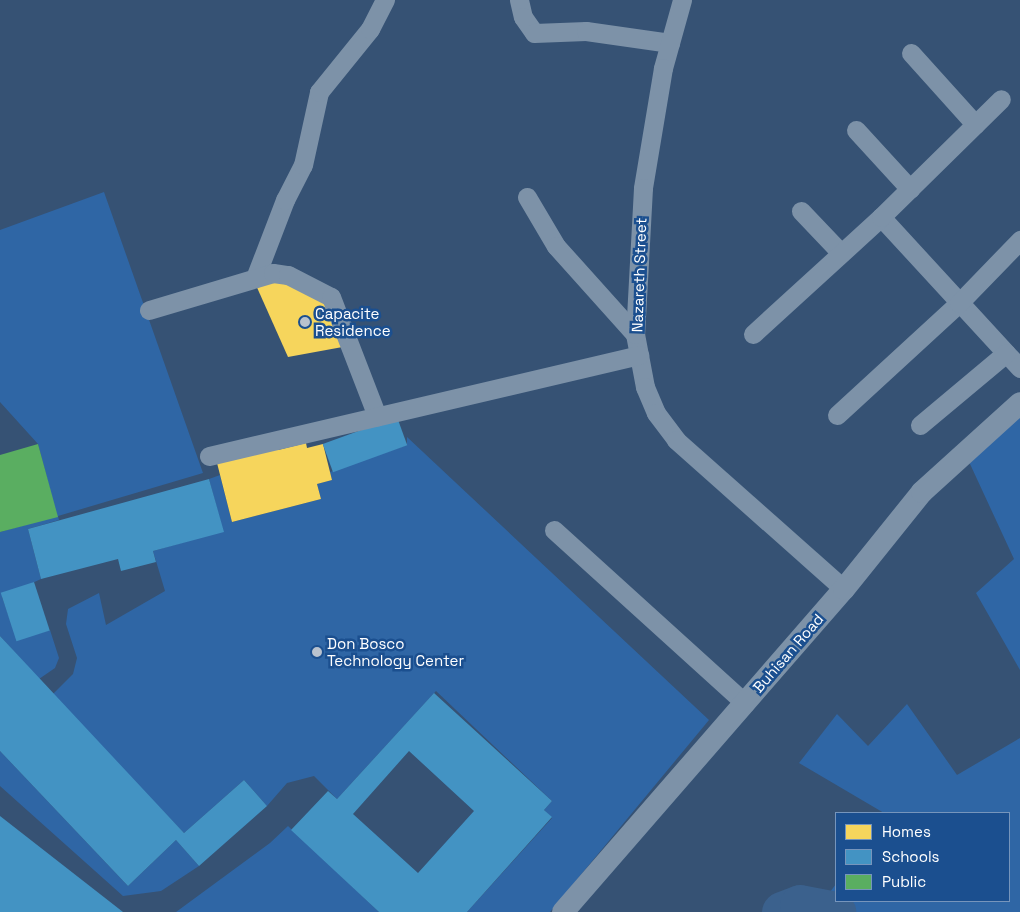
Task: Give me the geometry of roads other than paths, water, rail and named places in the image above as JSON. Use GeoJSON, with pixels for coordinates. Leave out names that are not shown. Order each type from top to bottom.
{"type":"FeatureCollection","features":[{"type":"Feature","properties":{"kind":"street"},"geometry":{"type":"LineString","coordinates":[[255,278],[285,200],[303,165],[319,92],[370,29],[385,0]]}},
{"type":"Feature","properties":{"kind":"street"},"geometry":{"type":"LineString","coordinates":[[519,0],[525,22],[534,33],[586,31],[670,42]]}},
{"type":"Feature","properties":{"kind":"street","name":"Nazareth Street"},"geometry":{"type":"LineString","coordinates":[[682,0],[670,42],[643,188],[635,334],[645,387],[656,413],[676,440],[844,589]]}},
{"type":"Feature","properties":{"kind":"street"},"geometry":{"type":"LineString","coordinates":[[911,53],[975,124]]}},
{"type":"Feature","properties":{"kind":"street"},"geometry":{"type":"LineString","coordinates":[[753,334],[881,217],[1001,99]]}},
{"type":"Feature","properties":{"kind":"street"},"geometry":{"type":"LineString","coordinates":[[856,130],[910,189]]}},
{"type":"Feature","properties":{"kind":"street"},"geometry":{"type":"LineString","coordinates":[[528,197],[556,246],[635,334]]}},
{"type":"Feature","properties":{"kind":"street"},"geometry":{"type":"LineString","coordinates":[[801,211],[841,253]]}},
{"type":"Feature","properties":{"kind":"street"},"geometry":{"type":"LineString","coordinates":[[881,217],[1020,368]]}},
{"type":"Feature","properties":{"kind":"street"},"geometry":{"type":"LineString","coordinates":[[837,415],[959,303],[1020,240]]}},
{"type":"Feature","properties":{"kind":"street"},"geometry":{"type":"LineString","coordinates":[[149,310],[273,273],[288,275],[331,297],[377,416]]}},
{"type":"Feature","properties":{"kind":"street"},"geometry":{"type":"LineString","coordinates":[[920,425],[1006,353]]}},
{"type":"Feature","properties":{"kind":"street"},"geometry":{"type":"LineString","coordinates":[[209,456],[639,355]]}},
{"type":"Feature","properties":{"kind":"street","name":"Buhisan Road"},"geometry":{"type":"LineString","coordinates":[[563,912],[844,589],[922,492],[1020,403]]}},
{"type":"Feature","properties":{"kind":"street"},"geometry":{"type":"LineString","coordinates":[[554,530],[745,702]]}},
{"type":"Feature","properties":{"kind":"waterway"},"geometry":{"type":"LineString","coordinates":[[782,912],[800,905],[835,912]]}},
{"type":"Feature","properties":{"kind":"place","name":"Capacite Residence"},"geometry":{"type":"Point","coordinates":[305,322]}},
{"type":"Feature","properties":{"kind":"place","name":"Don Bosco Technology Center"},"geometry":{"type":"Point","coordinates":[317,652]}}]}
